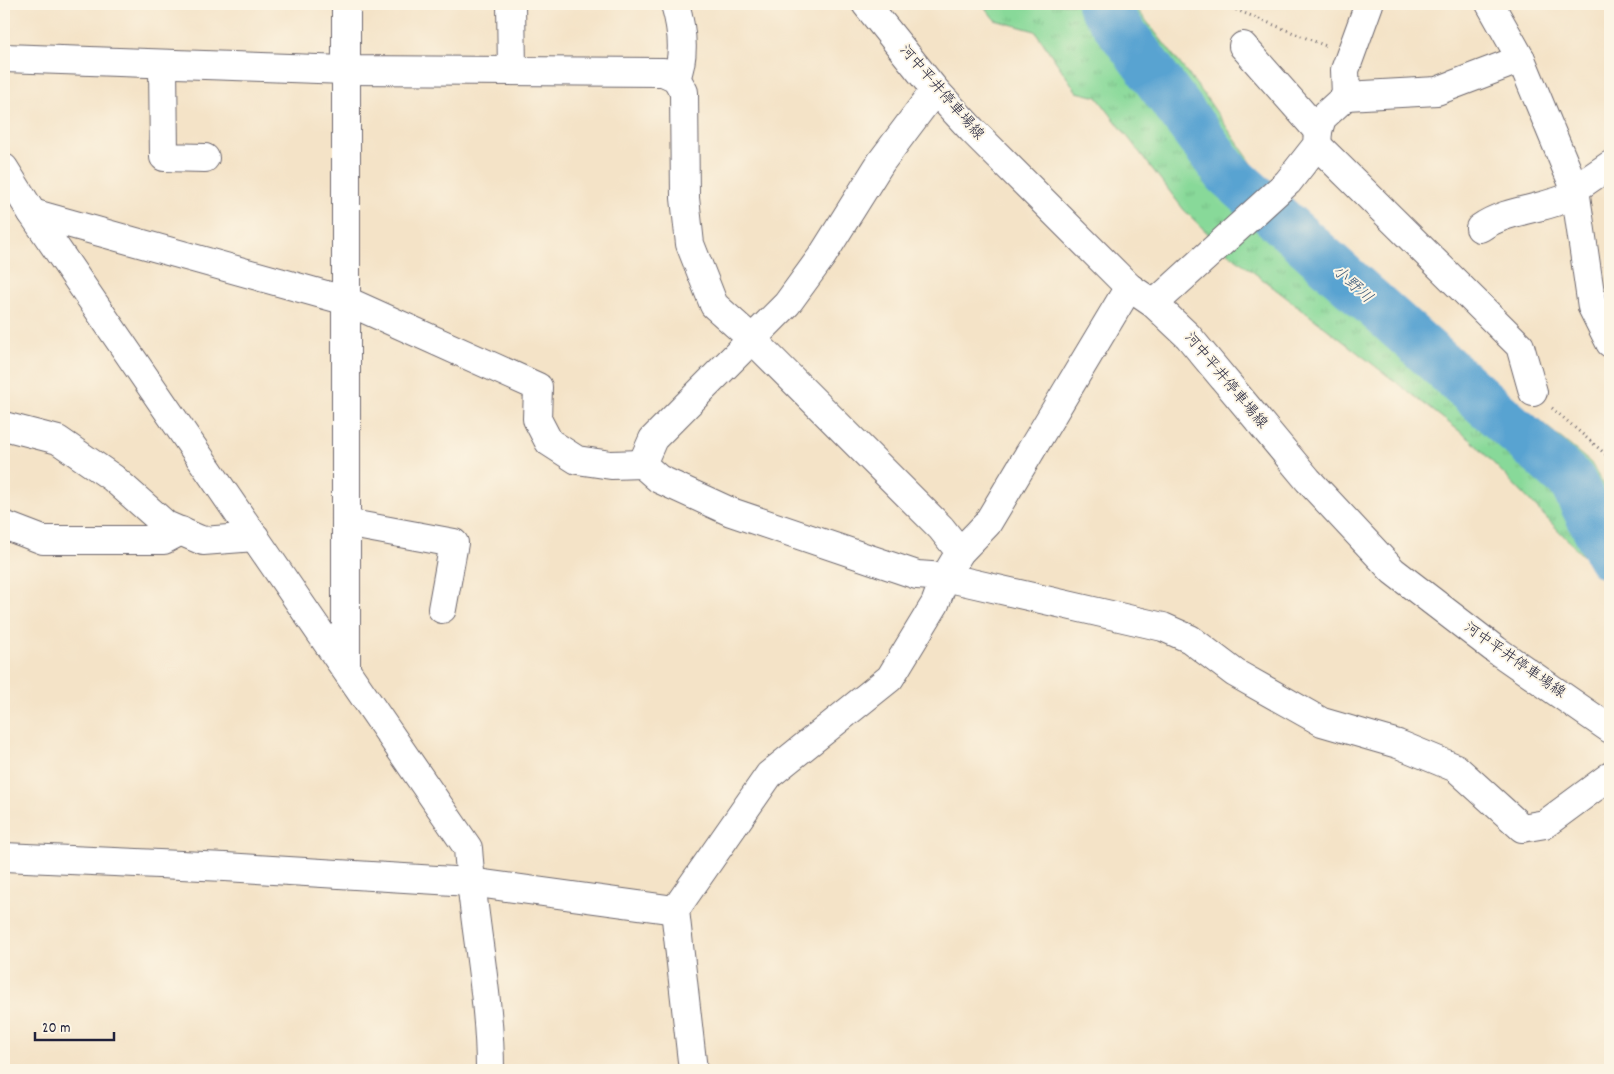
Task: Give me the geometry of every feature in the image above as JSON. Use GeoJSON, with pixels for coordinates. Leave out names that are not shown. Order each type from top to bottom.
{"type":"FeatureCollection","features":[{"type":"Feature","properties":{"kind":"street"},"geometry":{"type":"LineString","coordinates":[[346,4],[346,669]]}},
{"type":"Feature","properties":{"kind":"street"},"geometry":{"type":"LineString","coordinates":[[511,4],[512,71]]}},
{"type":"Feature","properties":{"kind":"street"},"geometry":{"type":"LineString","coordinates":[[675,4],[681,26],[681,65],[676,78]]}},
{"type":"Feature","properties":{"kind":"street","name":"河中平井停車場線"},"geometry":{"type":"LineString","coordinates":[[866,4],[935,90],[972,130],[1129,287],[1154,304],[1188,336],[1308,480],[1393,571],[1496,650],[1610,729]]}},
{"type":"Feature","properties":{"kind":"street"},"geometry":{"type":"LineString","coordinates":[[1346,96],[1345,70],[1369,4]]}},
{"type":"Feature","properties":{"kind":"street"},"geometry":{"type":"LineString","coordinates":[[1490,4],[1521,60],[1576,192],[1592,307],[1609,338]]}},
{"type":"Feature","properties":{"kind":"street"},"geometry":{"type":"LineString","coordinates":[[1243,46],[1317,138],[1520,346],[1533,392]]}},
{"type":"Feature","properties":{"kind":"street"},"geometry":{"type":"LineString","coordinates":[[4,58],[345,70],[663,72],[676,78],[684,92],[685,198],[690,244],[714,305],[752,339],[941,528],[960,552]]}},
{"type":"Feature","properties":{"kind":"street"},"geometry":{"type":"LineString","coordinates":[[1154,304],[1288,182],[1317,138],[1322,118],[1346,96],[1437,91],[1521,60]]}},
{"type":"Feature","properties":{"kind":"street"},"geometry":{"type":"LineString","coordinates":[[164,64],[164,158],[205,158]]}},
{"type":"Feature","properties":{"kind":"street"},"geometry":{"type":"LineString","coordinates":[[642,464],[653,439],[787,304],[822,256],[881,162],[935,90]]}},
{"type":"Feature","properties":{"kind":"street"},"geometry":{"type":"LineString","coordinates":[[1480,228],[1505,214],[1555,203],[1576,192],[1610,165]]}},
{"type":"Feature","properties":{"kind":"street"},"geometry":{"type":"LineString","coordinates":[[4,168],[32,213],[468,848],[470,882],[490,1042],[490,1070]]}},
{"type":"Feature","properties":{"kind":"street"},"geometry":{"type":"LineString","coordinates":[[32,213],[346,301],[538,387],[537,419],[549,442],[577,460],[611,465],[642,464],[659,479],[731,512],[917,575],[946,577],[1163,627],[1190,639],[1235,673],[1322,722],[1398,744],[1456,768],[1522,828],[1545,824],[1610,776]]}},
{"type":"Feature","properties":{"kind":"street"},"geometry":{"type":"LineString","coordinates":[[693,1070],[675,910],[769,775],[890,678],[935,604],[946,577],[960,552],[987,524],[1129,287]]}},
{"type":"Feature","properties":{"kind":"street"},"geometry":{"type":"LineString","coordinates":[[4,426],[58,440],[113,478],[166,525],[203,541],[255,537]]}},
{"type":"Feature","properties":{"kind":"street"},"geometry":{"type":"LineString","coordinates":[[346,523],[454,543],[442,609]]}},
{"type":"Feature","properties":{"kind":"street"},"geometry":{"type":"LineString","coordinates":[[4,524],[43,540],[164,540],[181,531]]}},
{"type":"Feature","properties":{"kind":"street"},"geometry":{"type":"LineString","coordinates":[[4,857],[225,867],[470,882],[675,910]]}},
{"type":"Feature","properties":{"kind":"path"},"geometry":{"type":"LineString","coordinates":[[1222,4],[1349,56]]}},
{"type":"Feature","properties":{"kind":"path"},"geometry":{"type":"LineString","coordinates":[[1533,392],[1610,458]]}},
{"type":"Feature","properties":{"kind":"green space"},"geometry":{"type":"Polygon","coordinates":[[[982,4],[1133,4],[1203,93],[1282,207],[1591,463],[1610,495],[1610,587],[1591,564],[1471,440],[1226,251],[1184,210],[1097,97],[1077,92],[1035,31],[995,20],[982,4]]]}},
{"type":"Feature","properties":{"kind":"waterway","name":"小野川"},"geometry":{"type":"LineString","coordinates":[[1101,4],[1227,173],[1572,481],[1610,556]]}}]}
